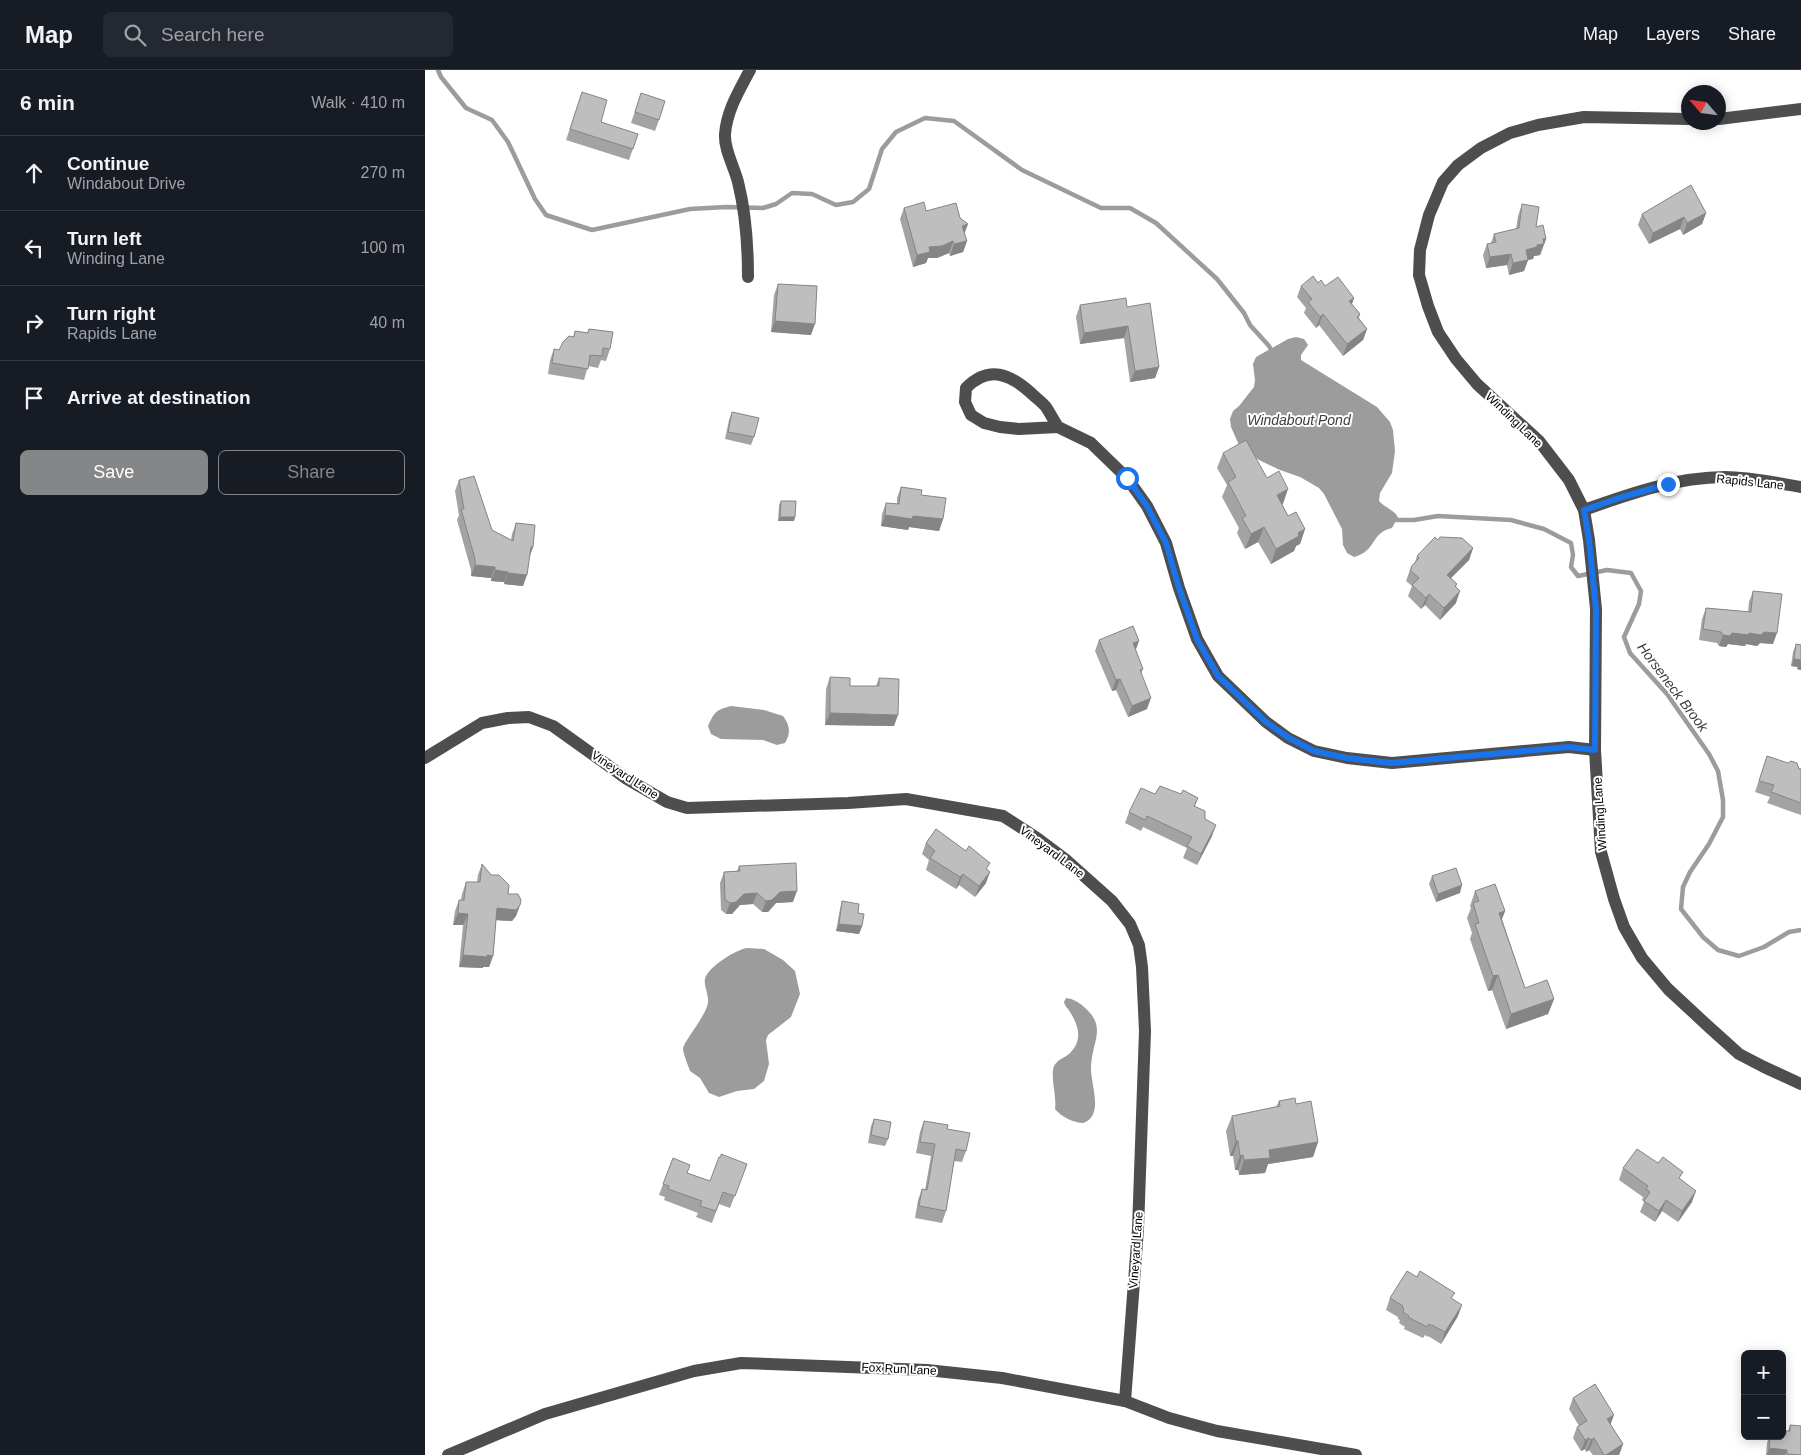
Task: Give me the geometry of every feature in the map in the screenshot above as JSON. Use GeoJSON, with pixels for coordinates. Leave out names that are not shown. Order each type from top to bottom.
{"type":"FeatureCollection","features":[{"type":"Feature","properties":{"kind":"street"},"geometry":{"type":"LineString","coordinates":[[748,277],[745,218],[738,181],[725,143],[725,135],[729,113],[750,70]]}},
{"type":"Feature","properties":{"kind":"street"},"geometry":{"type":"LineString","coordinates":[[1726,118],[1801,109]]}},
{"type":"Feature","properties":{"kind":"street","name":"Winding Lane"},"geometry":{"type":"LineString","coordinates":[[1681,119],[1584,117],[1538,125],[1510,134],[1481,148],[1459,165],[1443,182],[1429,215],[1420,250],[1419,275],[1438,332],[1456,359],[1477,384],[1539,441],[1569,480],[1584,510],[1596,609],[1595,750],[1601,852],[1622,920],[1642,958],[1668,988],[1709,1028],[1739,1054],[1801,1084]]}},
{"type":"Feature","properties":{"kind":"street"},"geometry":{"type":"LineString","coordinates":[[1058,427],[1045,406],[1021,385],[1006,376],[987,374],[975,379],[966,388],[965,402],[971,415],[984,423],[1019,429],[1058,427],[1091,443],[1127,478],[1147,506],[1166,543],[1197,639],[1218,676],[1266,722],[1289,738],[1314,751],[1347,758],[1391,763],[1569,747],[1595,750]]}},
{"type":"Feature","properties":{"kind":"street","name":"Rapids Lane"},"geometry":{"type":"LineString","coordinates":[[1584,510],[1668,484],[1700,478],[1726,477],[1801,487]]}},
{"type":"Feature","properties":{"kind":"street","name":"Vineyard Lane"},"geometry":{"type":"LineString","coordinates":[[425,758],[482,723],[508,718],[529,717],[553,726],[627,779],[667,802],[687,808],[906,799],[1003,816],[1065,859],[1112,901],[1130,924],[1139,945],[1143,967],[1145,1031],[1138,1229],[1125,1401]]}},
{"type":"Feature","properties":{"kind":"street","name":"Fox Run Lane"},"geometry":{"type":"LineString","coordinates":[[448,1455],[545,1414],[694,1371],[741,1363],[927,1370],[1001,1378],[1125,1401],[1169,1418],[1217,1431],[1356,1455]]}},
{"type":"Feature","properties":{"kind":"water","name":"Windabout Pond"},"geometry":{"type":"Polygon","coordinates":[[[1296,337],[1304,339],[1308,345],[1301,355],[1301,360],[1377,407],[1390,422],[1393,430],[1395,451],[1392,473],[1380,493],[1379,501],[1398,517],[1392,528],[1380,533],[1367,551],[1354,557],[1347,553],[1343,545],[1342,529],[1319,488],[1300,477],[1259,460],[1239,445],[1231,427],[1230,419],[1233,411],[1254,387],[1253,364],[1256,357],[1288,339],[1296,337]]]}},
{"type":"Feature","properties":{"kind":"water"},"geometry":{"type":"Polygon","coordinates":[[[731,706],[764,710],[783,716],[789,729],[785,743],[777,745],[763,740],[721,739],[711,734],[708,726],[714,714],[731,706]]]}},
{"type":"Feature","properties":{"kind":"water"},"geometry":{"type":"Polygon","coordinates":[[[747,948],[764,949],[783,960],[795,971],[800,994],[791,1017],[768,1035],[766,1040],[769,1064],[764,1081],[754,1089],[737,1091],[719,1097],[709,1093],[700,1078],[690,1071],[683,1049],[707,1007],[706,976],[713,967],[724,959],[747,948]]]}},
{"type":"Feature","properties":{"kind":"water"},"geometry":{"type":"Polygon","coordinates":[[[1066,998],[1076,1001],[1083,1006],[1091,1014],[1097,1027],[1091,1067],[1095,1106],[1090,1119],[1083,1123],[1067,1119],[1055,1109],[1054,1066],[1069,1054],[1078,1039],[1076,1023],[1064,1004],[1066,998]]]}},
{"type":"Feature","properties":{"kind":"building"},"geometry":{"type":"Polygon","coordinates":[[[582,92],[607,100],[601,122],[638,134],[633,149],[570,129],[582,92]]]}},
{"type":"Feature","properties":{"kind":"building"},"geometry":{"type":"Polygon","coordinates":[[[641,93],[665,101],[659,120],[635,112],[641,93]]]}},
{"type":"Feature","properties":{"kind":"building"},"geometry":{"type":"Polygon","coordinates":[[[1691,185],[1706,213],[1687,223],[1684,217],[1653,233],[1642,214],[1691,185]]]}},
{"type":"Feature","properties":{"kind":"building"},"geometry":{"type":"Polygon","coordinates":[[[924,202],[926,211],[956,203],[960,218],[968,224],[962,226],[967,241],[954,244],[953,241],[942,246],[929,247],[930,252],[917,255],[904,208],[924,202]]]}},
{"type":"Feature","properties":{"kind":"building"},"geometry":{"type":"Polygon","coordinates":[[[1522,204],[1539,207],[1536,227],[1543,225],[1546,239],[1543,239],[1544,244],[1526,250],[1528,260],[1513,263],[1511,254],[1490,257],[1487,244],[1496,242],[1494,234],[1519,228],[1522,204]]]}},
{"type":"Feature","properties":{"kind":"building"},"geometry":{"type":"Polygon","coordinates":[[[1313,276],[1318,283],[1321,280],[1325,286],[1338,277],[1354,298],[1349,301],[1360,314],[1357,317],[1367,329],[1347,344],[1323,314],[1320,317],[1308,302],[1312,299],[1301,286],[1313,276]]]}},
{"type":"Feature","properties":{"kind":"building"},"geometry":{"type":"Polygon","coordinates":[[[778,284],[817,286],[815,324],[775,321],[778,284]]]}},
{"type":"Feature","properties":{"kind":"building"},"geometry":{"type":"Polygon","coordinates":[[[1126,298],[1127,307],[1150,303],[1159,367],[1135,371],[1128,326],[1084,333],[1080,305],[1126,298]]]}},
{"type":"Feature","properties":{"kind":"building"},"geometry":{"type":"Polygon","coordinates":[[[589,329],[613,332],[610,349],[603,348],[602,356],[590,355],[588,369],[552,363],[554,349],[559,350],[569,336],[574,337],[575,331],[588,333],[589,329]]]}},
{"type":"Feature","properties":{"kind":"building"},"geometry":{"type":"Polygon","coordinates":[[[732,412],[759,418],[754,437],[728,432],[732,412]]]}},
{"type":"Feature","properties":{"kind":"building"},"geometry":{"type":"Polygon","coordinates":[[[1246,440],[1267,478],[1279,471],[1288,489],[1277,495],[1288,516],[1296,512],[1305,529],[1298,533],[1299,536],[1276,549],[1264,527],[1251,534],[1242,518],[1246,516],[1228,482],[1236,477],[1223,453],[1246,440]]]}},
{"type":"Feature","properties":{"kind":"building"},"geometry":{"type":"Polygon","coordinates":[[[474,476],[492,530],[513,541],[516,523],[535,525],[533,547],[531,547],[527,575],[495,570],[495,567],[475,565],[461,509],[464,509],[459,480],[474,476]]]}},
{"type":"Feature","properties":{"kind":"building"},"geometry":{"type":"Polygon","coordinates":[[[901,487],[922,490],[921,495],[946,498],[943,519],[913,516],[912,519],[885,515],[886,503],[899,504],[901,487]]]}},
{"type":"Feature","properties":{"kind":"building"},"geometry":{"type":"Polygon","coordinates":[[[781,501],[796,501],[795,517],[780,517],[781,501]]]}},
{"type":"Feature","properties":{"kind":"building"},"geometry":{"type":"Polygon","coordinates":[[[1435,537],[1438,540],[1440,537],[1462,538],[1473,548],[1447,575],[1457,584],[1455,586],[1460,591],[1444,608],[1429,594],[1426,598],[1412,585],[1419,578],[1410,570],[1419,558],[1417,556],[1435,537]]]}},
{"type":"Feature","properties":{"kind":"building"},"geometry":{"type":"Polygon","coordinates":[[[1753,591],[1782,594],[1777,633],[1764,632],[1761,635],[1749,633],[1749,635],[1732,633],[1730,636],[1723,635],[1721,632],[1703,629],[1706,608],[1751,612],[1753,591]]]}},
{"type":"Feature","properties":{"kind":"building"},"geometry":{"type":"Polygon","coordinates":[[[1133,626],[1139,641],[1133,643],[1143,669],[1140,670],[1151,698],[1132,706],[1120,679],[1116,680],[1099,640],[1133,626]]]}},
{"type":"Feature","properties":{"kind":"building"},"geometry":{"type":"Polygon","coordinates":[[[1796,644],[1801,645],[1801,660],[1794,659],[1796,644]]]}},
{"type":"Feature","properties":{"kind":"building"},"geometry":{"type":"Polygon","coordinates":[[[830,677],[850,678],[850,686],[879,686],[879,678],[899,679],[898,715],[830,713],[830,677]]]}},
{"type":"Feature","properties":{"kind":"building"},"geometry":{"type":"Polygon","coordinates":[[[1767,756],[1788,763],[1791,761],[1797,763],[1799,769],[1801,769],[1801,803],[1771,792],[1774,785],[1759,781],[1767,756]]]}},
{"type":"Feature","properties":{"kind":"building"},"geometry":{"type":"Polygon","coordinates":[[[1160,786],[1181,794],[1183,790],[1198,798],[1194,806],[1205,811],[1205,819],[1216,825],[1201,854],[1187,846],[1192,837],[1147,816],[1145,820],[1129,812],[1141,788],[1155,794],[1160,786]]]}},
{"type":"Feature","properties":{"kind":"building"},"geometry":{"type":"Polygon","coordinates":[[[936,829],[966,851],[969,846],[990,863],[986,869],[990,872],[979,886],[963,874],[960,877],[930,858],[935,851],[926,843],[936,829]]]}},
{"type":"Feature","properties":{"kind":"building"},"geometry":{"type":"Polygon","coordinates":[[[796,863],[797,891],[780,892],[772,900],[766,901],[757,893],[744,894],[736,902],[730,903],[725,899],[724,872],[740,871],[739,866],[796,863]]]}},
{"type":"Feature","properties":{"kind":"building"},"geometry":{"type":"Polygon","coordinates":[[[482,864],[491,875],[499,875],[509,885],[508,894],[518,894],[521,900],[516,910],[497,908],[493,956],[487,955],[487,957],[463,955],[468,914],[458,913],[459,900],[464,900],[466,882],[480,882],[482,864]]]}},
{"type":"Feature","properties":{"kind":"building"},"geometry":{"type":"Polygon","coordinates":[[[1456,868],[1462,885],[1438,894],[1432,876],[1456,868]]]}},
{"type":"Feature","properties":{"kind":"building"},"geometry":{"type":"Polygon","coordinates":[[[1495,884],[1505,911],[1499,913],[1525,988],[1547,980],[1554,999],[1511,1014],[1498,975],[1493,976],[1475,924],[1479,923],[1473,903],[1479,901],[1475,891],[1495,884]]]}},
{"type":"Feature","properties":{"kind":"building"},"geometry":{"type":"Polygon","coordinates":[[[842,901],[859,904],[858,913],[864,914],[862,926],[839,924],[842,901]]]}},
{"type":"Feature","properties":{"kind":"building"},"geometry":{"type":"Polygon","coordinates":[[[1295,1098],[1296,1104],[1311,1101],[1318,1142],[1269,1150],[1270,1158],[1244,1160],[1243,1155],[1240,1156],[1232,1116],[1280,1106],[1279,1101],[1295,1098]]]}},
{"type":"Feature","properties":{"kind":"building"},"geometry":{"type":"Polygon","coordinates":[[[874,1119],[891,1122],[888,1139],[871,1135],[874,1119]]]}},
{"type":"Feature","properties":{"kind":"building"},"geometry":{"type":"Polygon","coordinates":[[[924,1121],[948,1125],[947,1129],[970,1133],[966,1151],[956,1149],[946,1211],[919,1206],[922,1189],[927,1190],[935,1144],[920,1142],[924,1121]]]}},
{"type":"Feature","properties":{"kind":"building"},"geometry":{"type":"Polygon","coordinates":[[[1637,1149],[1658,1163],[1663,1157],[1683,1172],[1679,1178],[1696,1191],[1682,1211],[1666,1200],[1659,1211],[1644,1201],[1650,1192],[1646,1189],[1648,1186],[1623,1168],[1637,1149]]]}},
{"type":"Feature","properties":{"kind":"building"},"geometry":{"type":"Polygon","coordinates":[[[721,1154],[747,1164],[735,1196],[723,1192],[716,1211],[700,1206],[702,1201],[668,1189],[669,1186],[663,1184],[673,1158],[690,1165],[687,1173],[710,1181],[721,1154]]]}},
{"type":"Feature","properties":{"kind":"building"},"geometry":{"type":"Polygon","coordinates":[[[1407,1271],[1417,1277],[1420,1271],[1455,1293],[1451,1298],[1462,1305],[1445,1332],[1429,1324],[1427,1327],[1408,1317],[1403,1312],[1403,1306],[1390,1298],[1407,1271]]]}},
{"type":"Feature","properties":{"kind":"building"},"geometry":{"type":"Polygon","coordinates":[[[1595,1384],[1614,1415],[1607,1419],[1623,1444],[1606,1455],[1604,1455],[1594,1438],[1585,1440],[1577,1427],[1587,1421],[1573,1398],[1595,1384]]]}},
{"type":"Feature","properties":{"kind":"building"},"geometry":{"type":"Polygon","coordinates":[[[1790,1425],[1801,1426],[1801,1455],[1787,1454],[1787,1450],[1769,1448],[1770,1440],[1786,1440],[1786,1431],[1790,1431],[1790,1425]]]}},
{"type":"Feature","properties":{"kind":"waterway","name":"Horseneck Brook"},"geometry":{"type":"LineString","coordinates":[[438,70],[441,77],[466,108],[492,120],[508,142],[535,199],[546,215],[592,230],[690,209],[726,207],[763,208],[776,204],[792,193],[812,194],[836,205],[853,202],[869,189],[882,149],[896,132],[925,118],[954,121],[1022,170],[1101,208],[1130,208],[1156,223],[1217,279],[1273,353]]}},
{"type":"Feature","properties":{"kind":"waterway","name":"Horseneck Brook"},"geometry":{"type":"LineString","coordinates":[[1392,520],[1414,520],[1438,516],[1511,520],[1544,529],[1571,543],[1573,555],[1571,567],[1578,576],[1607,570],[1631,573],[1641,591],[1639,604],[1624,637],[1630,653],[1667,694],[1709,754],[1718,771],[1723,800],[1723,817],[1683,887],[1681,909],[1703,937],[1718,950],[1739,956],[1764,947],[1789,932],[1801,930]]}},
{"type":"Feature","properties":{"kind":"route"},"geometry":{"type":"LineString","coordinates":[[1127,478],[1147,506],[1166,543],[1197,639],[1218,676],[1266,722],[1289,738],[1314,751],[1347,758],[1391,763],[1569,747],[1595,750],[1596,609],[1584,510],[1668,484]]}}]}
